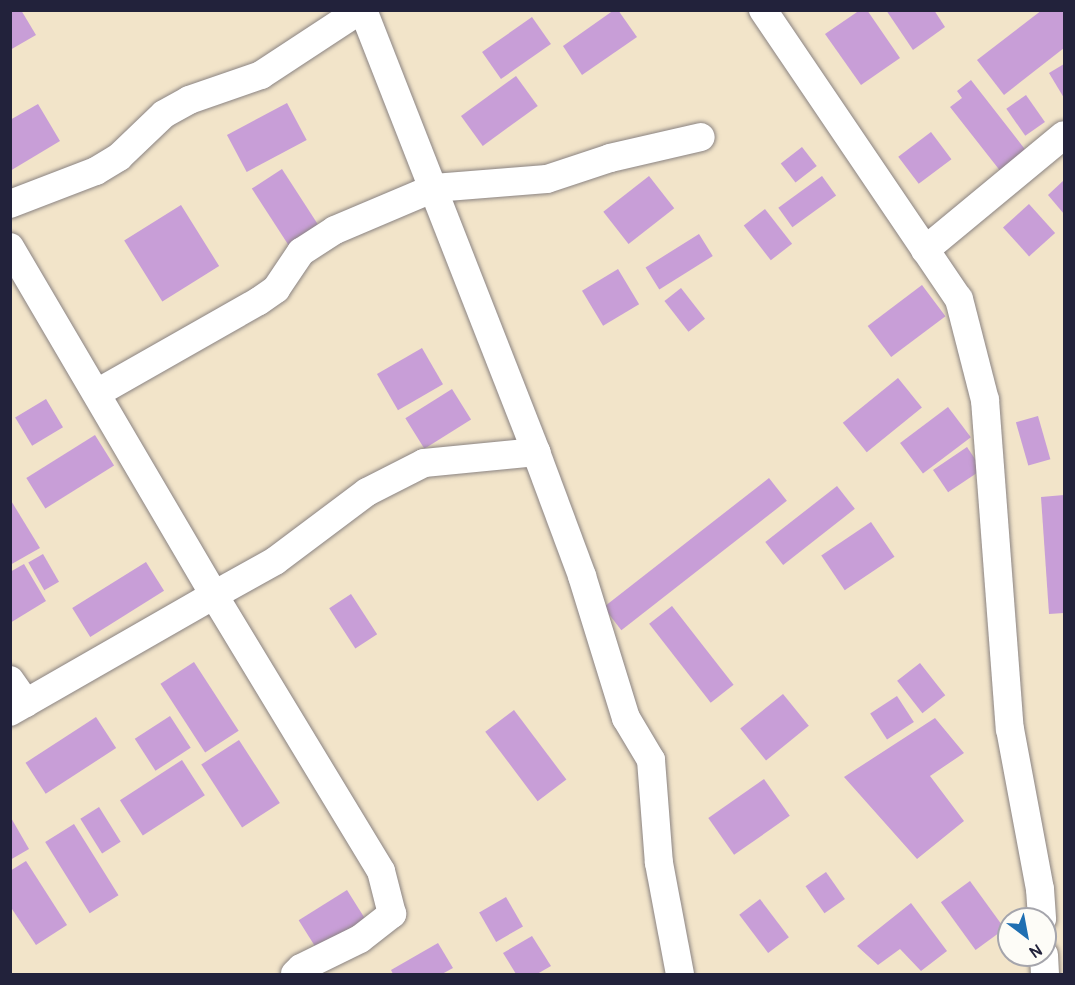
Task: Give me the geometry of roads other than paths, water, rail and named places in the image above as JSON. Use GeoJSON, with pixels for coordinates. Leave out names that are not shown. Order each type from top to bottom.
{"type":"FeatureCollection","features":[{"type":"Feature","properties":{"kind":"street"},"geometry":{"type":"LineString","coordinates":[[10,204],[96,171],[119,157],[164,114],[189,100],[261,75],[362,10],[536,452],[582,576],[623,712],[651,760],[659,863],[681,975]]}},
{"type":"Feature","properties":{"kind":"street"},"geometry":{"type":"LineString","coordinates":[[763,10],[959,299],[985,400],[1010,729],[1040,888],[1041,907]]}},
{"type":"Feature","properties":{"kind":"street"},"geometry":{"type":"LineString","coordinates":[[925,250],[1065,135]]}},
{"type":"Feature","properties":{"kind":"street"},"geometry":{"type":"LineString","coordinates":[[97,393],[259,301],[276,289],[301,252],[335,230],[434,188],[547,180],[610,158],[701,137]]}},
{"type":"Feature","properties":{"kind":"street"},"geometry":{"type":"LineString","coordinates":[[10,248],[214,595],[381,871],[392,914],[360,939],[301,968],[295,975]]}},
{"type":"Feature","properties":{"kind":"street"},"geometry":{"type":"LineString","coordinates":[[16,698],[275,561],[367,492],[424,463],[536,452]]}}]}
